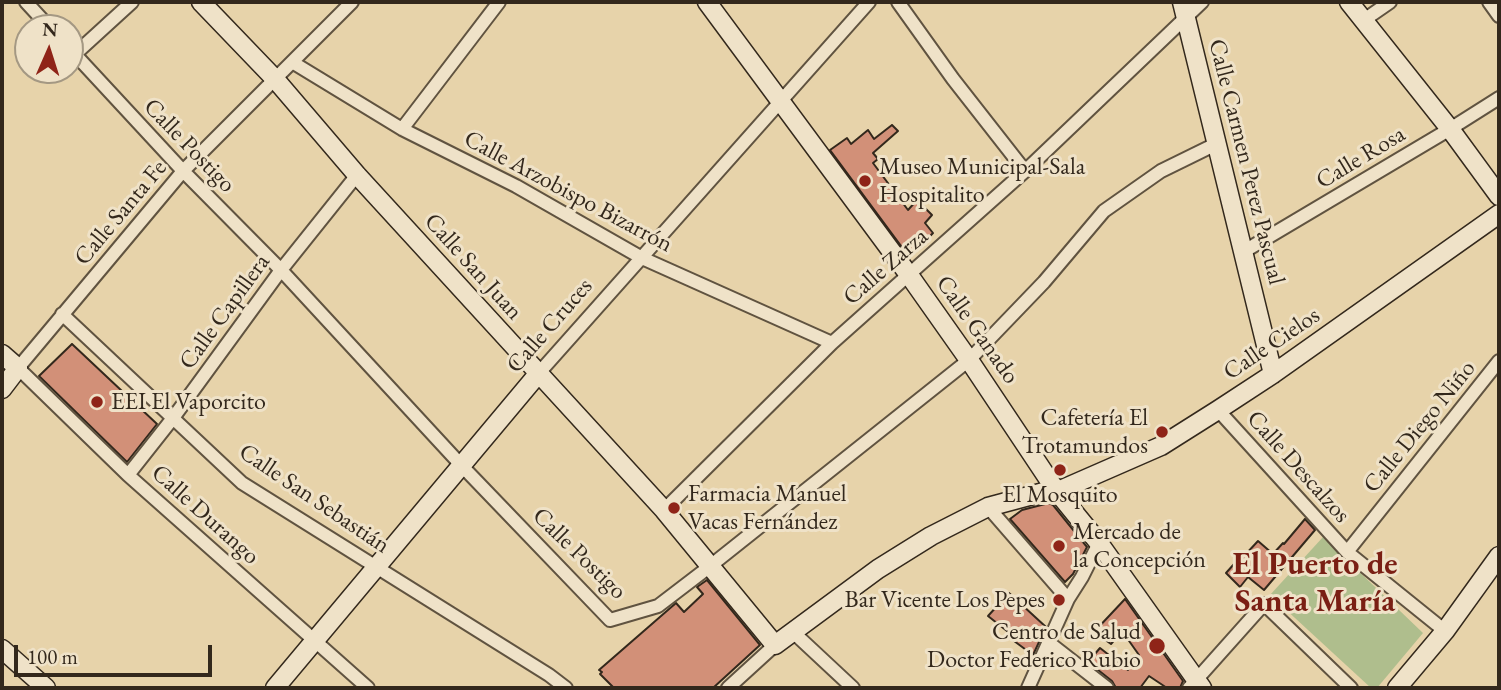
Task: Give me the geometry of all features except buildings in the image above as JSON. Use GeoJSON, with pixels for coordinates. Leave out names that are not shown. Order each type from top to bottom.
{"type":"FeatureCollection","features":[{"type":"Feature","properties":{"kind":"street"},"geometry":{"type":"LineString","coordinates":[[84,43],[132,2]]}},
{"type":"Feature","properties":{"kind":"street","name":"Calle San Juan"},"geometry":{"type":"LineString","coordinates":[[201,2],[277,82],[357,175],[664,510],[775,645]]}},
{"type":"Feature","properties":{"kind":"street","name":"Calle Santa Fe"},"geometry":{"type":"LineString","coordinates":[[18,368],[183,171],[277,82],[292,62],[352,2]]}},
{"type":"Feature","properties":{"kind":"street"},"geometry":{"type":"LineString","coordinates":[[402,129],[499,2]]}},
{"type":"Feature","properties":{"kind":"street","name":"Calle Ganado"},"geometry":{"type":"LineString","coordinates":[[707,2],[909,275],[1056,490],[1099,542],[1195,685]]}},
{"type":"Feature","properties":{"kind":"street","name":"Calle Cruces"},"geometry":{"type":"LineString","coordinates":[[275,688],[538,374],[869,2]]}},
{"type":"Feature","properties":{"kind":"street"},"geometry":{"type":"LineString","coordinates":[[898,2],[953,79],[1025,171]]}},
{"type":"Feature","properties":{"kind":"street","name":"Calle Zarza"},"geometry":{"type":"LineString","coordinates":[[664,510],[832,343],[1025,171],[1184,9],[1202,2]]}},
{"type":"Feature","properties":{"kind":"street"},"geometry":{"type":"LineString","coordinates":[[1349,2],[1450,129],[1499,196]]}},
{"type":"Feature","properties":{"kind":"street"},"geometry":{"type":"LineString","coordinates":[[1364,20],[1390,2]]}},
{"type":"Feature","properties":{"kind":"street"},"geometry":{"type":"LineString","coordinates":[[1489,2],[1499,16]]}},
{"type":"Feature","properties":{"kind":"street","name":"Calle Carmen Perez Pascual"},"geometry":{"type":"LineString","coordinates":[[1184,9],[1273,374]]}},
{"type":"Feature","properties":{"kind":"street","name":"Calle Arzobispo Bizarrón"},"geometry":{"type":"LineString","coordinates":[[292,62],[402,129],[516,186],[642,258],[832,343]]}},
{"type":"Feature","properties":{"kind":"street","name":"Calle Postigo"},"geometry":{"type":"LineString","coordinates":[[84,64],[610,620],[658,606],[709,568],[969,360],[1044,282],[1104,211],[1161,171],[1216,144]]}},
{"type":"Feature","properties":{"kind":"street","name":"Calle Rosa"},"geometry":{"type":"LineString","coordinates":[[1243,252],[1499,98]]}},
{"type":"Feature","properties":{"kind":"street","name":"Calle Capillera"},"geometry":{"type":"LineString","coordinates":[[128,475],[281,270],[357,175]]}},
{"type":"Feature","properties":{"kind":"street","name":"Calle Cielos"},"geometry":{"type":"LineString","coordinates":[[775,645],[878,569],[932,536],[988,507],[1056,490],[1161,446],[1273,374],[1499,214]]}},
{"type":"Feature","properties":{"kind":"street","name":"Calle San Sebastián"},"geometry":{"type":"LineString","coordinates":[[62,314],[242,483],[566,688]]}},
{"type":"Feature","properties":{"kind":"street"},"geometry":{"type":"LineString","coordinates":[[2,354],[18,368],[2,389]]}},
{"type":"Feature","properties":{"kind":"street","name":"Calle Diego Niño"},"geometry":{"type":"LineString","coordinates":[[1347,552],[1499,362]]}},
{"type":"Feature","properties":{"kind":"street","name":"Calle Durango"},"geometry":{"type":"LineString","coordinates":[[18,368],[128,475],[368,688]]}},
{"type":"Feature","properties":{"kind":"street","name":"Calle Descalzos"},"geometry":{"type":"LineString","coordinates":[[1218,410],[1347,552],[1445,631]]}},
{"type":"Feature","properties":{"kind":"street"},"geometry":{"type":"LineString","coordinates":[[988,507],[1069,599]]}},
{"type":"Feature","properties":{"kind":"street"},"geometry":{"type":"LineString","coordinates":[[1028,688],[1048,642],[1099,542]]}},
{"type":"Feature","properties":{"kind":"street"},"geometry":{"type":"LineString","coordinates":[[1397,688],[1445,631],[1499,556]]}},
{"type":"Feature","properties":{"kind":"street"},"geometry":{"type":"LineString","coordinates":[[1195,685],[1264,604],[1351,688]]}},
{"type":"Feature","properties":{"kind":"street"},"geometry":{"type":"LineString","coordinates":[[793,632],[853,688]]}},
{"type":"Feature","properties":{"kind":"street"},"geometry":{"type":"LineString","coordinates":[[1048,642],[1107,688]]}},
{"type":"Feature","properties":{"kind":"street"},"geometry":{"type":"LineString","coordinates":[[728,688],[775,645]]}},
{"type":"Feature","properties":{"kind":"street"},"geometry":{"type":"LineString","coordinates":[[2,649],[46,688]]}},
{"type":"Feature","properties":{"kind":"green space"},"geometry":{"type":"Polygon","coordinates":[[[1323,537],[1423,633],[1377,688],[1371,688],[1270,595],[1323,537]]]}},
{"type":"Feature","properties":{"kind":"place","name":"Museo Municipal-Sala Hospitalito"},"geometry":{"type":"Point","coordinates":[865,181]}},
{"type":"Feature","properties":{"kind":"place","name":"EEI El Vaporcito"},"geometry":{"type":"Point","coordinates":[97,402]}},
{"type":"Feature","properties":{"kind":"place","name":"Cafetería El Trotamundos"},"geometry":{"type":"Point","coordinates":[1162,432]}},
{"type":"Feature","properties":{"kind":"place","name":"El Mosquito"},"geometry":{"type":"Point","coordinates":[1060,470]}},
{"type":"Feature","properties":{"kind":"place","name":"Farmacia Manuel Vacas Fernández"},"geometry":{"type":"Point","coordinates":[674,508]}},
{"type":"Feature","properties":{"kind":"place","name":"Mercado de la Concepción"},"geometry":{"type":"Point","coordinates":[1059,546]}},
{"type":"Feature","properties":{"kind":"place","name":"Bar Vicente Los Pepes"},"geometry":{"type":"Point","coordinates":[1059,600]}},
{"type":"Feature","properties":{"kind":"place","name":"Centro de Salud Doctor Federico Rubio"},"geometry":{"type":"Point","coordinates":[1157,646]}},
{"type":"Feature","properties":{"kind":"district","name":"El Puerto de Santa María"},"geometry":{"type":"Point","coordinates":[1315,584]}}]}
